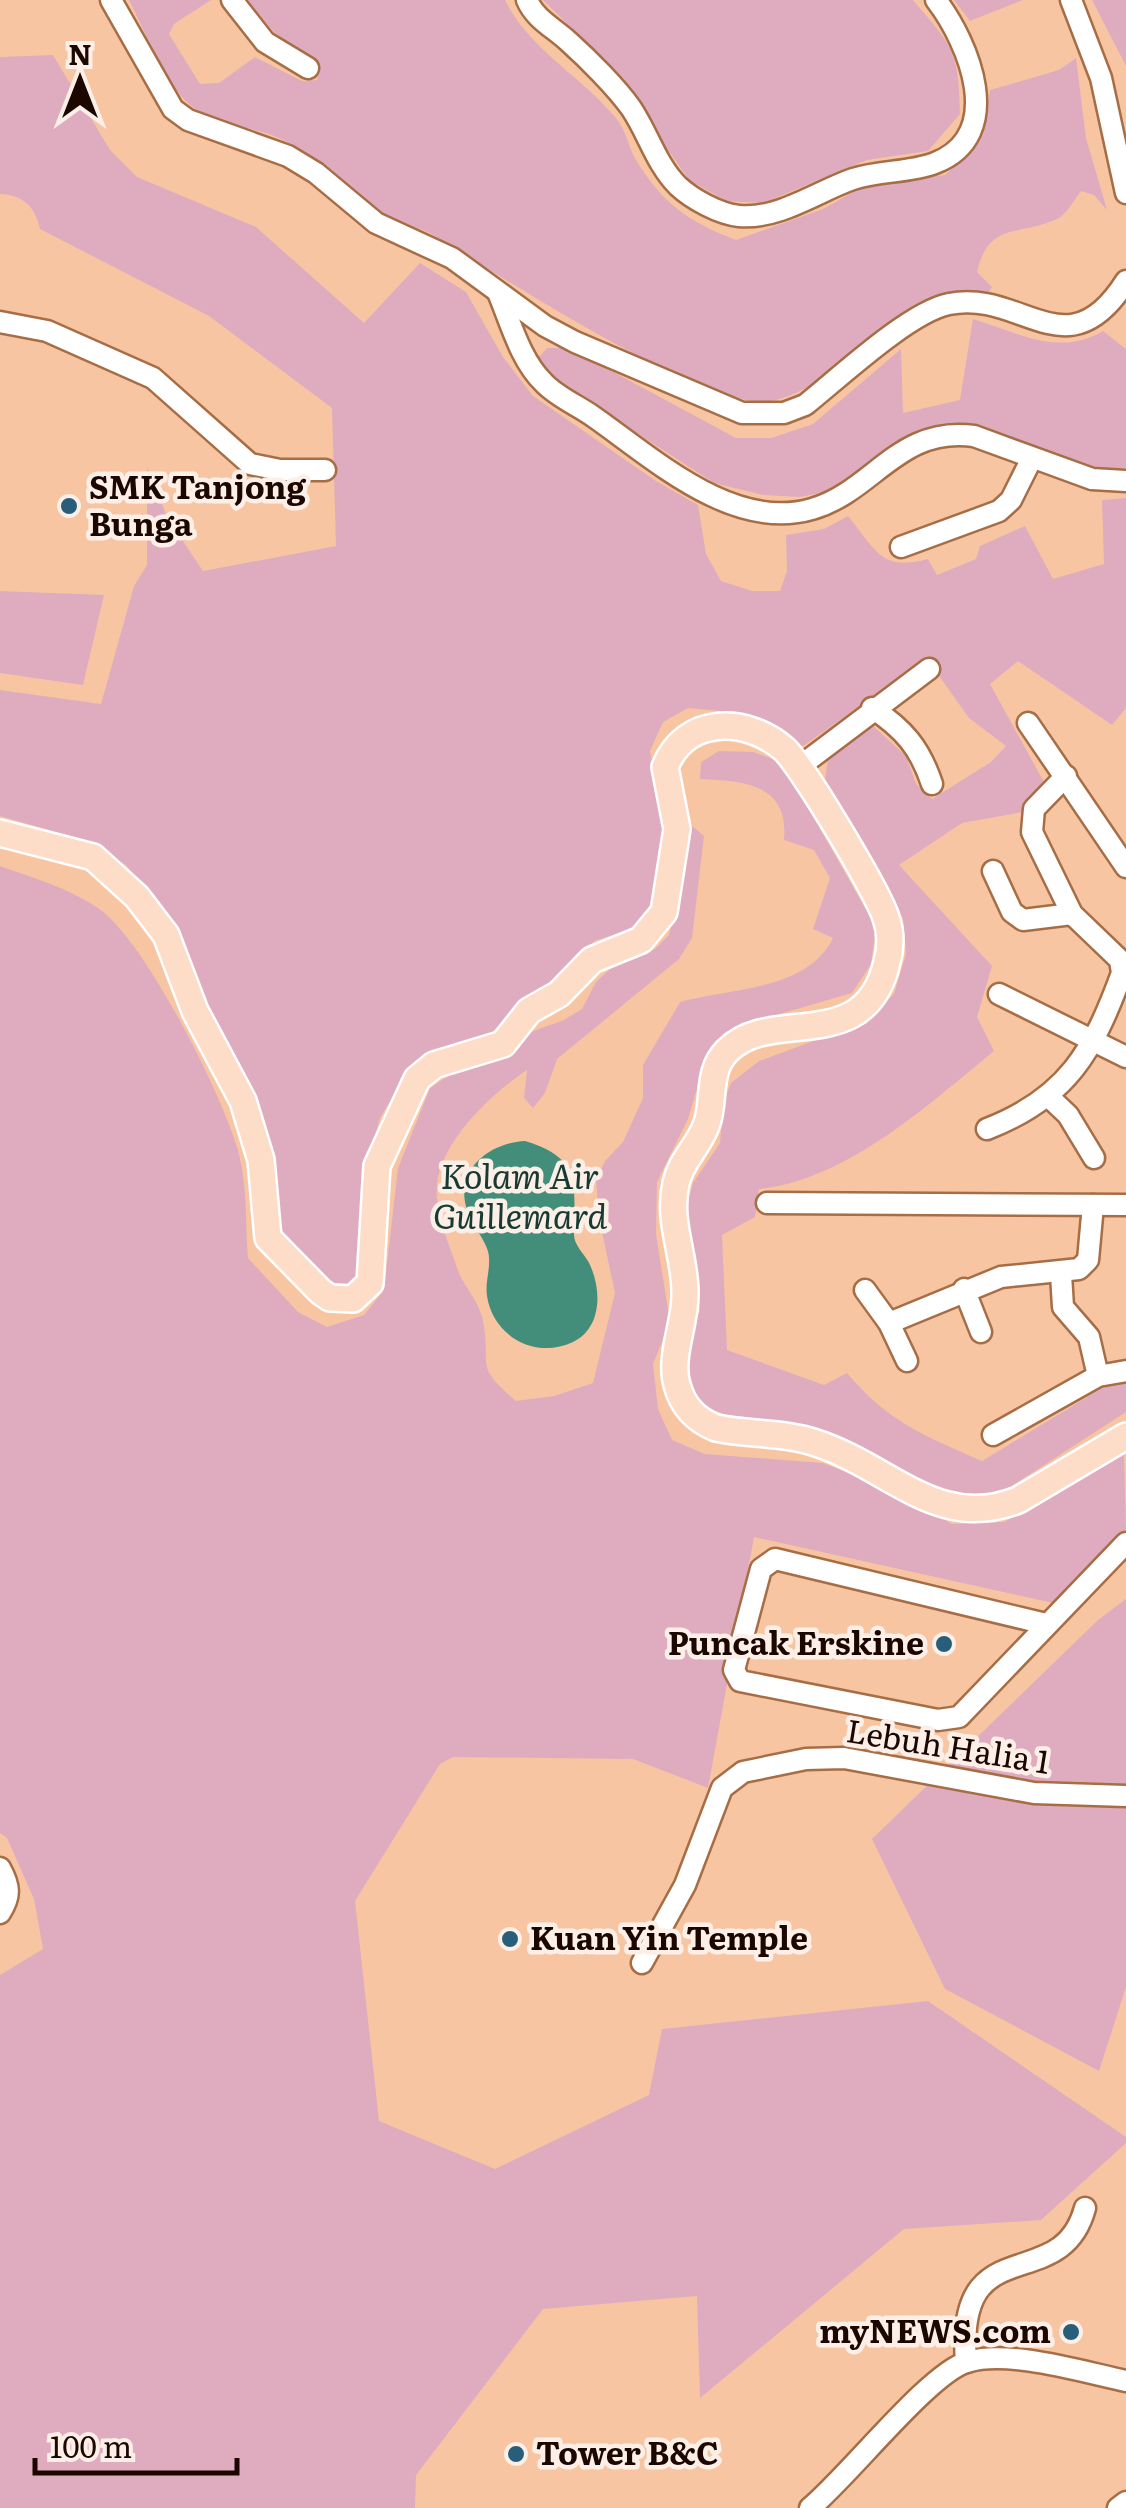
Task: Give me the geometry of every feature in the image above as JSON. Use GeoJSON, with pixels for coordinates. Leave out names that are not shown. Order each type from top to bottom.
{"type":"FeatureCollection","features":[{"type":"Feature","properties":{"kind":"main road"},"geometry":{"type":"LineString","coordinates":[[0,834],[93,857],[136,897],[166,934],[195,1011],[244,1101],[261,1160],[268,1238],[321,1292],[341,1300],[363,1293],[370,1283],[377,1166],[417,1079],[434,1064],[502,1044],[529,1011],[559,994],[592,960],[642,940],[664,912],[677,829],[665,767],[679,741],[711,726],[730,726],[770,740],[799,767],[882,907],[890,932],[888,963],[871,1000],[857,1013],[741,1042],[720,1061],[709,1118],[680,1170],[674,1197],[674,1237],[686,1293],[675,1367],[684,1402],[702,1422],[716,1428],[818,1443],[954,1510],[999,1508],[1018,1500],[1124,1438]]}},
{"type":"Feature","properties":{"kind":"street"},"geometry":{"type":"LineString","coordinates":[[112,0],[173,109],[204,127],[288,156],[316,172],[376,223],[452,258],[545,326],[718,406],[764,416],[805,405],[932,310],[978,304],[1071,327],[1097,316],[1126,281]]}},
{"type":"Feature","properties":{"kind":"street"},"geometry":{"type":"LineString","coordinates":[[232,0],[265,42],[308,68]]}},
{"type":"Feature","properties":{"kind":"street"},"geometry":{"type":"LineString","coordinates":[[526,0],[537,17],[579,51],[630,108],[678,186],[702,202],[740,216],[778,209],[856,178],[922,168],[952,152],[976,115],[976,90],[961,40],[936,0]]}},
{"type":"Feature","properties":{"kind":"street"},"geometry":{"type":"LineString","coordinates":[[1070,0],[1102,78],[1126,193]]}},
{"type":"Feature","properties":{"kind":"street"},"geometry":{"type":"LineString","coordinates":[[498,293],[527,361],[544,384],[682,479],[722,499],[781,512],[808,510],[836,500],[906,448],[953,433],[1092,479],[1126,480]]}},
{"type":"Feature","properties":{"kind":"street"},"geometry":{"type":"LineString","coordinates":[[0,322],[47,331],[153,378],[178,396],[227,448],[250,464],[280,470],[325,470]]}},
{"type":"Feature","properties":{"kind":"street"},"geometry":{"type":"LineString","coordinates":[[901,547],[999,511],[1011,500],[1032,458]]}},
{"type":"Feature","properties":{"kind":"street"},"geometry":{"type":"LineString","coordinates":[[799,767],[872,708],[929,670]]}},
{"type":"Feature","properties":{"kind":"street"},"geometry":{"type":"LineString","coordinates":[[872,708],[900,726],[922,754],[932,784]]}},
{"type":"Feature","properties":{"kind":"street"},"geometry":{"type":"LineString","coordinates":[[1028,723],[1126,866]]}},
{"type":"Feature","properties":{"kind":"street"},"geometry":{"type":"LineString","coordinates":[[987,1129],[1050,1098],[1072,1074],[1122,973],[1120,960],[1072,914],[1030,819],[1066,776]]}},
{"type":"Feature","properties":{"kind":"street"},"geometry":{"type":"LineString","coordinates":[[993,870],[1012,912],[1023,920],[1072,914]]}},
{"type":"Feature","properties":{"kind":"street"},"geometry":{"type":"LineString","coordinates":[[999,994],[1126,1057]]}},
{"type":"Feature","properties":{"kind":"street"},"geometry":{"type":"LineString","coordinates":[[1050,1098],[1068,1115],[1094,1158]]}},
{"type":"Feature","properties":{"kind":"street"},"geometry":{"type":"LineString","coordinates":[[767,1204],[1126,1205]]}},
{"type":"Feature","properties":{"kind":"street"},"geometry":{"type":"LineString","coordinates":[[889,1323],[964,1288],[1033,1272],[1061,1274],[1079,1270],[1088,1260],[1092,1205]]}},
{"type":"Feature","properties":{"kind":"street"},"geometry":{"type":"LineString","coordinates":[[1061,1274],[1063,1307],[1090,1337],[1098,1376]]}},
{"type":"Feature","properties":{"kind":"street"},"geometry":{"type":"LineString","coordinates":[[964,1288],[980,1332]]}},
{"type":"Feature","properties":{"kind":"street"},"geometry":{"type":"LineString","coordinates":[[865,1290],[889,1323],[906,1361]]}},
{"type":"Feature","properties":{"kind":"street"},"geometry":{"type":"LineString","coordinates":[[993,1435],[1098,1376],[1126,1372]]}},
{"type":"Feature","properties":{"kind":"street"},"geometry":{"type":"LineString","coordinates":[[1046,1624],[776,1559],[761,1569],[734,1670],[740,1681],[938,1720],[959,1717],[1004,1675],[1046,1624],[1126,1543]]}},
{"type":"Feature","properties":{"kind":"street","name":"Lebuh Halia 1"},"geometry":{"type":"LineString","coordinates":[[642,1963],[685,1884],[722,1788],[743,1772],[806,1759],[844,1758],[1034,1793],[1126,1796]]}},
{"type":"Feature","properties":{"kind":"street"},"geometry":{"type":"LineString","coordinates":[[0,1868],[9,1886],[8,1900],[0,1913]]}},
{"type":"Feature","properties":{"kind":"street"},"geometry":{"type":"LineString","coordinates":[[966,2362],[964,2318],[976,2289],[1072,2240],[1086,2208]]}},
{"type":"Feature","properties":{"kind":"street"},"geometry":{"type":"LineString","coordinates":[[810,2508],[938,2379],[966,2362],[1005,2359],[1126,2381]]}},
{"type":"Feature","properties":{"kind":"street"},"geometry":{"type":"LineString","coordinates":[[1118,2508],[1126,2502]]}},
{"type":"Feature","properties":{"kind":"shaded area"},"geometry":{"type":"Polygon","coordinates":[[[129,0],[211,0],[174,24],[169,34],[200,84],[219,83],[255,57],[302,81],[317,80],[320,64],[275,33],[246,0],[505,0],[515,18],[542,48],[616,118],[636,160],[656,189],[691,218],[736,240],[823,209],[862,187],[945,175],[971,152],[984,127],[990,90],[1059,70],[1076,58],[1086,138],[1107,210],[1094,195],[1081,191],[1059,218],[1006,233],[989,245],[977,272],[992,287],[986,296],[953,294],[925,301],[898,316],[825,376],[799,392],[770,401],[740,399],[652,363],[433,235],[391,219],[281,139],[199,112],[171,82],[129,0]]]}},
{"type":"Feature","properties":{"kind":"shaded area"},"geometry":{"type":"Polygon","coordinates":[[[543,0],[913,0],[951,51],[958,76],[960,114],[928,151],[867,160],[763,203],[726,201],[689,180],[608,64],[543,0]]]}},
{"type":"Feature","properties":{"kind":"shaded area"},"geometry":{"type":"Polygon","coordinates":[[[954,0],[1023,0],[970,21],[954,0]]]}},
{"type":"Feature","properties":{"kind":"shaded area"},"geometry":{"type":"Polygon","coordinates":[[[1092,0],[1126,0],[1126,66],[1092,0]]]}},
{"type":"Feature","properties":{"kind":"shaded area"},"geometry":{"type":"Polygon","coordinates":[[[53,55],[110,150],[137,177],[256,227],[364,323],[420,263],[466,292],[503,357],[533,396],[656,481],[698,505],[706,554],[721,581],[752,591],[780,591],[787,571],[786,535],[824,529],[848,516],[881,555],[900,563],[928,559],[937,575],[976,559],[980,546],[1025,526],[1053,579],[1104,564],[1102,500],[1126,498],[1126,708],[1112,725],[1018,661],[990,684],[1045,784],[1023,812],[962,823],[899,865],[992,966],[977,1017],[994,1051],[914,1116],[855,1156],[792,1183],[759,1189],[755,1217],[722,1235],[727,1350],[824,1385],[847,1373],[893,1416],[982,1461],[1102,1388],[1126,1382],[1126,1412],[987,1502],[948,1496],[873,1452],[793,1422],[747,1422],[699,1405],[685,1358],[700,1310],[687,1206],[693,1183],[720,1143],[723,1103],[731,1083],[759,1061],[865,1022],[894,994],[906,954],[903,918],[832,797],[825,779],[828,758],[870,723],[906,756],[916,784],[932,799],[991,762],[1006,746],[969,718],[927,659],[803,746],[759,722],[720,711],[688,708],[663,722],[650,751],[666,836],[649,912],[629,930],[594,941],[558,980],[528,997],[485,1039],[434,1049],[411,1066],[380,1118],[364,1174],[362,1276],[347,1284],[331,1283],[290,1245],[276,1219],[263,1117],[210,1012],[177,930],[126,865],[80,839],[0,816],[0,690],[101,704],[134,586],[147,565],[147,467],[168,519],[203,571],[336,546],[332,408],[209,316],[40,229],[27,203],[0,194],[0,57],[53,55]]]}},
{"type":"Feature","properties":{"kind":"shaded area"},"geometry":{"type":"Polygon","coordinates":[[[973,319],[1055,342],[1087,339],[1103,331],[1126,349],[1126,468],[1102,471],[974,423],[935,425],[892,444],[831,491],[800,497],[763,495],[714,483],[547,375],[538,358],[547,348],[569,348],[736,438],[771,438],[813,424],[901,349],[903,413],[960,400],[973,319]]]}},
{"type":"Feature","properties":{"kind":"shaded area"},"geometry":{"type":"Polygon","coordinates":[[[0,591],[104,595],[83,685],[0,673],[0,591]]]}},
{"type":"Feature","properties":{"kind":"shaded area"},"geometry":{"type":"Polygon","coordinates":[[[719,751],[753,752],[782,762],[876,927],[871,964],[852,993],[735,1027],[708,1052],[688,1119],[657,1182],[656,1234],[670,1322],[653,1364],[658,1409],[672,1440],[705,1454],[823,1463],[902,1494],[952,1524],[1004,1522],[1124,1454],[1126,1529],[1053,1603],[754,1537],[708,1788],[633,1759],[453,1757],[440,1764],[355,1901],[379,2121],[495,2169],[649,2095],[662,2029],[928,2001],[1126,2137],[1126,2143],[1041,2220],[904,2229],[700,2398],[697,2296],[543,2309],[416,2475],[415,2508],[0,2508],[0,1975],[43,1949],[34,1899],[7,1838],[0,1833],[0,866],[87,901],[116,925],[137,950],[178,1017],[227,1119],[243,1172],[248,1258],[298,1312],[327,1327],[364,1315],[384,1290],[398,1168],[430,1088],[456,1071],[495,1062],[528,1033],[582,1009],[596,982],[612,967],[655,949],[669,935],[687,849],[686,821],[704,836],[692,938],[679,959],[557,1059],[545,1093],[533,1108],[524,1098],[527,1070],[497,1093],[453,1142],[438,1179],[438,1207],[459,1273],[481,1314],[489,1371],[516,1401],[554,1396],[593,1383],[615,1293],[599,1218],[596,1180],[605,1161],[623,1142],[643,1098],[643,1065],[680,1002],[786,978],[821,955],[833,938],[813,929],[830,878],[814,850],[784,840],[784,821],[771,797],[748,784],[700,779],[701,762],[719,751]]]}},
{"type":"Feature","properties":{"kind":"shaded area"},"geometry":{"type":"Polygon","coordinates":[[[1126,1599],[1126,1987],[1099,2071],[945,1989],[872,1839],[1098,1620],[1126,1599]]]}},
{"type":"Feature","properties":{"kind":"water","name":"Kolam Air Guillemard"},"geometry":{"type":"Polygon","coordinates":[[[525,1141],[544,1148],[566,1165],[574,1188],[574,1238],[596,1283],[597,1306],[590,1327],[583,1336],[559,1347],[544,1348],[518,1341],[498,1323],[487,1296],[488,1252],[469,1216],[464,1196],[470,1171],[478,1161],[499,1147],[525,1141]]]}},
{"type":"Feature","properties":{"kind":"place","name":"SMK Tanjong Bunga"},"geometry":{"type":"Point","coordinates":[69,506]}},
{"type":"Feature","properties":{"kind":"place","name":"Puncak Erskine"},"geometry":{"type":"Point","coordinates":[944,1644]}},
{"type":"Feature","properties":{"kind":"place","name":"Kuan Yin Temple"},"geometry":{"type":"Point","coordinates":[510,1939]}},
{"type":"Feature","properties":{"kind":"place","name":"myNEWS.com"},"geometry":{"type":"Point","coordinates":[1071,2332]}},
{"type":"Feature","properties":{"kind":"place","name":"Tower B&C"},"geometry":{"type":"Point","coordinates":[516,2454]}}]}
